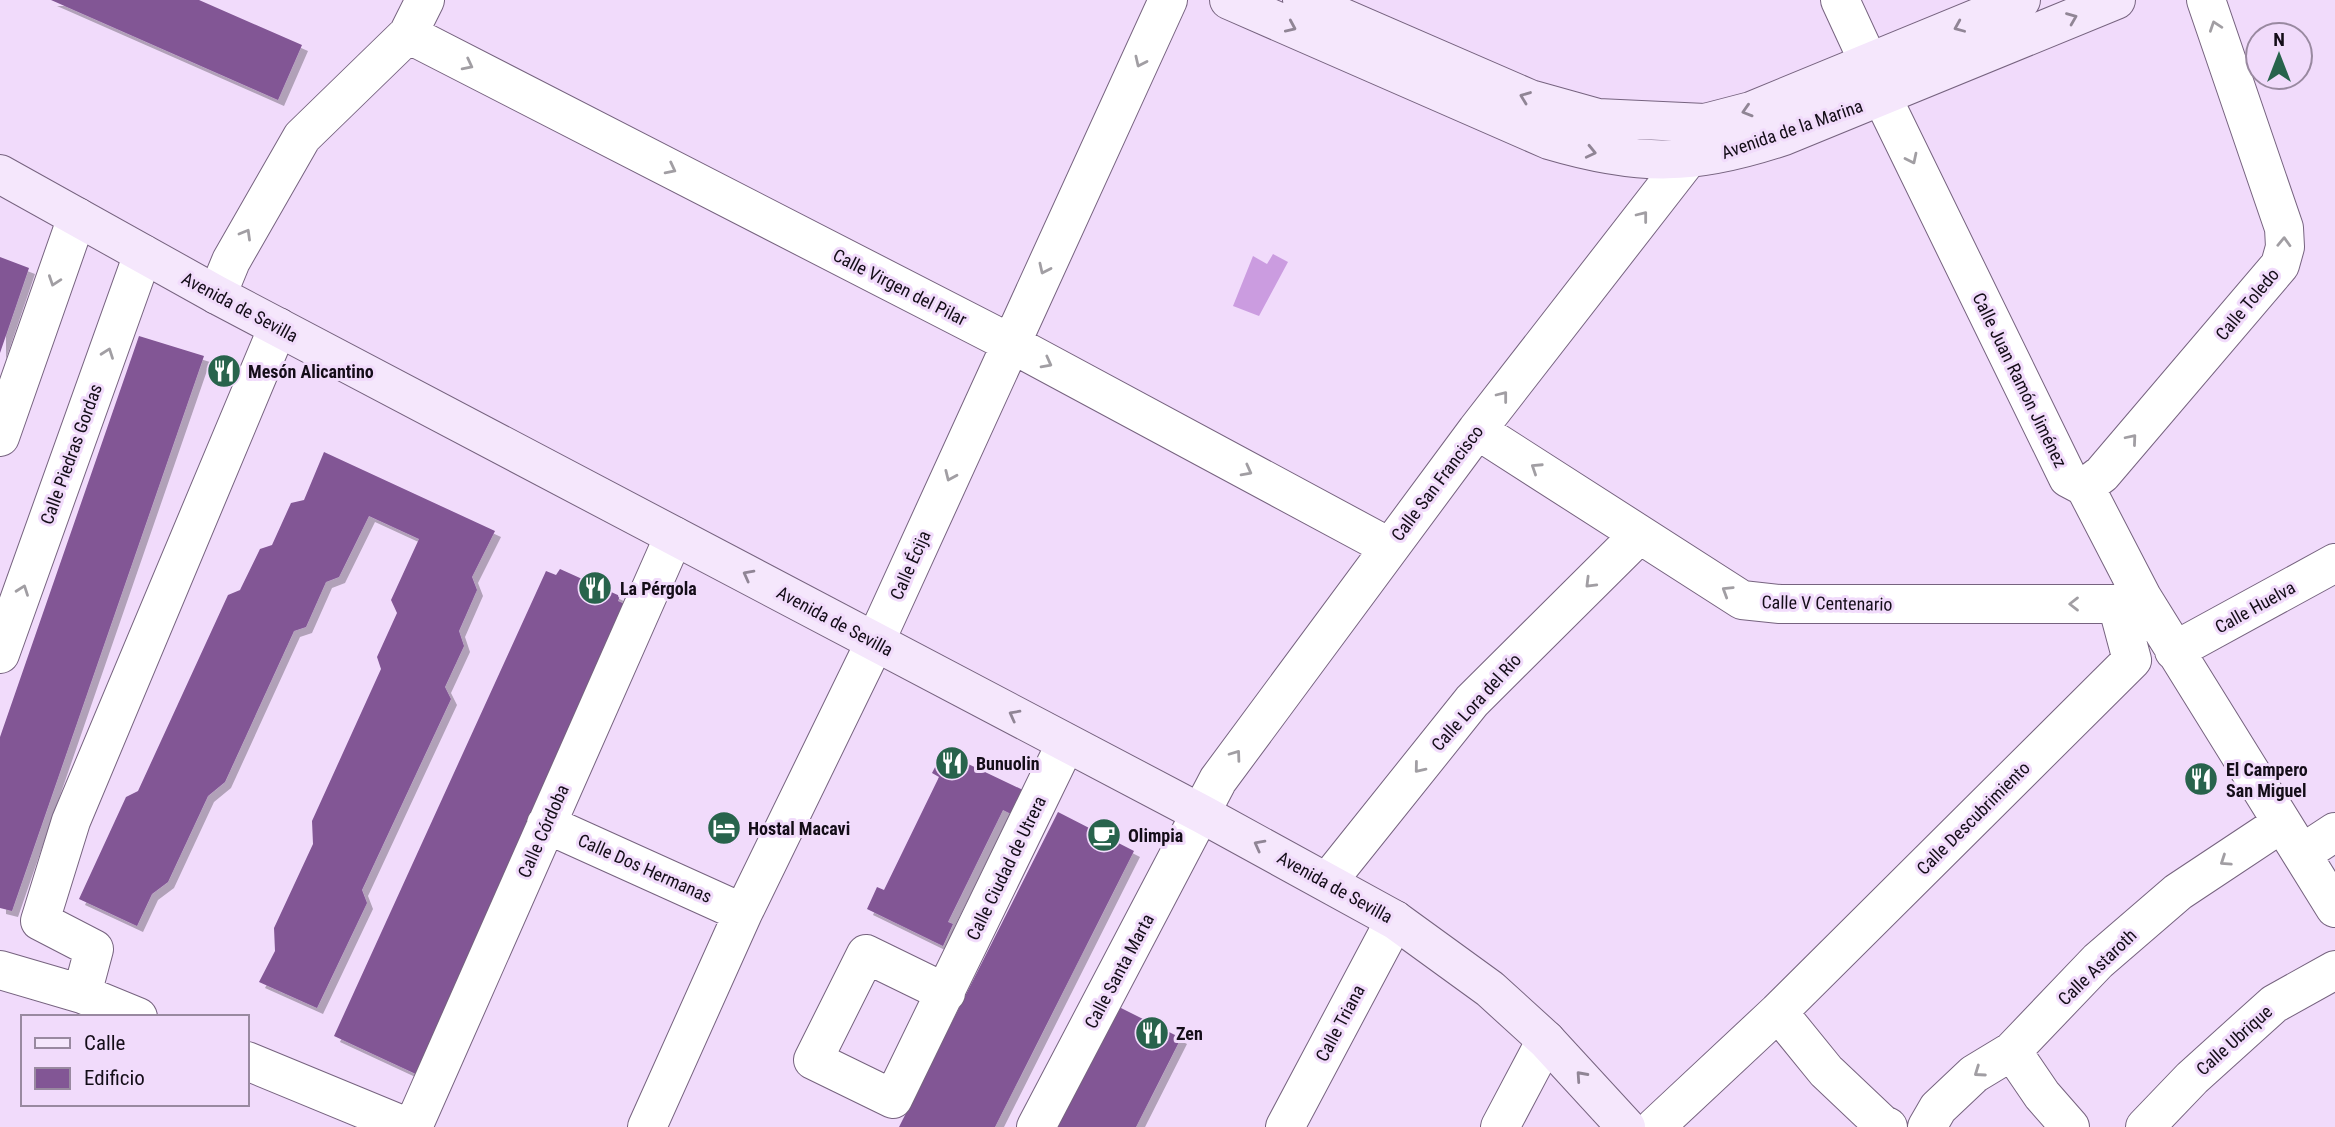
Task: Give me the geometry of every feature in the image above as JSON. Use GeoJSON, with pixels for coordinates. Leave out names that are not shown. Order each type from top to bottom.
{"type":"FeatureCollection","features":[{"type":"Feature","properties":{"kind":"street"},"geometry":{"type":"LineString","coordinates":[[217,295],[231,261],[302,137],[408,34],[425,0]]}},
{"type":"Feature","properties":{"kind":"street","name":"Calle Écija"},"geometry":{"type":"LineString","coordinates":[[647,1127],[743,913],[875,642],[1168,0]]}},
{"type":"Feature","properties":{"kind":"street","name":"Avenida de la Marina"},"geometry":{"type":"LineString","coordinates":[[1228,0],[1549,140],[1607,155],[1686,161],[1737,152],[1876,81],[2021,0]]}},
{"type":"Feature","properties":{"kind":"street","name":"Avenida de la Marina"},"geometry":{"type":"LineString","coordinates":[[1302,0],[1530,99],[1598,118],[1705,123],[1876,81],[2116,0]]}},
{"type":"Feature","properties":{"kind":"street","name":"Calle Juan Ramón Jiménez"},"geometry":{"type":"LineString","coordinates":[[1839,0],[2068,478],[2084,487],[2129,601],[2174,650]]}},
{"type":"Feature","properties":{"kind":"street","name":"Calle Toledo"},"geometry":{"type":"LineString","coordinates":[[2084,487],[2102,474],[2280,265],[2286,247],[2284,228],[2206,0]]}},
{"type":"Feature","properties":{"kind":"street","name":"Calle Virgen del Pilar"},"geometry":{"type":"LineString","coordinates":[[408,34],[1010,343],[1389,547]]}},
{"type":"Feature","properties":{"kind":"street","name":"Calle San Francisco"},"geometry":{"type":"LineString","coordinates":[[1202,814],[1218,780],[1389,547],[1686,161]]}},
{"type":"Feature","properties":{"kind":"street","name":"Avenida de Sevilla"},"geometry":{"type":"LineString","coordinates":[[0,174],[217,295],[1202,814],[1395,920],[1490,989],[1546,1040],[1626,1127]]}},
{"type":"Feature","properties":{"kind":"street"},"geometry":{"type":"LineString","coordinates":[[0,437],[77,217]]}},
{"type":"Feature","properties":{"kind":"street","name":"Calle Piedras Gordas"},"geometry":{"type":"LineString","coordinates":[[0,654],[143,254]]}},
{"type":"Feature","properties":{"kind":"street"},"geometry":{"type":"LineString","coordinates":[[82,994],[94,949],[40,921],[71,821],[278,327]]}},
{"type":"Feature","properties":{"kind":"street","name":"Calle V Centenario"},"geometry":{"type":"LineString","coordinates":[[1477,430],[1742,600],[1780,604],[2129,601]]}},
{"type":"Feature","properties":{"kind":"street","name":"Calle Lora del Río"},"geometry":{"type":"LineString","coordinates":[[1328,881],[1472,701],[1639,535]]}},
{"type":"Feature","properties":{"kind":"street","name":"Calle Córdoba"},"geometry":{"type":"LineString","coordinates":[[413,1127],[674,536]]}},
{"type":"Feature","properties":{"kind":"street","name":"Calle Huelva"},"geometry":{"type":"LineString","coordinates":[[2174,650],[2335,563]]}},
{"type":"Feature","properties":{"kind":"street","name":"Calle Descubrimiento"},"geometry":{"type":"LineString","coordinates":[[1776,1015],[2132,660],[2129,601]]}},
{"type":"Feature","properties":{"kind":"street"},"geometry":{"type":"LineString","coordinates":[[2174,650],[2335,908]]}},
{"type":"Feature","properties":{"kind":"street","name":"Calle Ciudad de Utrera"},"geometry":{"type":"LineString","coordinates":[[946,993],[1066,743]]}},
{"type":"Feature","properties":{"kind":"street","name":"Calle Santa Marta"},"geometry":{"type":"LineString","coordinates":[[1036,1127],[1202,814]]}},
{"type":"Feature","properties":{"kind":"street","name":"Calle Dos Hermanas"},"geometry":{"type":"LineString","coordinates":[[546,824],[743,913]]}},
{"type":"Feature","properties":{"kind":"street","name":"Calle Astaroth"},"geometry":{"type":"LineString","coordinates":[[1927,1127],[1938,1108],[1974,1074],[2012,1051],[2098,961],[2178,892],[2292,838],[2335,832]]}},
{"type":"Feature","properties":{"kind":"street","name":"Calle Triana"},"geometry":{"type":"LineString","coordinates":[[1285,1127],[1395,920]]}},
{"type":"Feature","properties":{"kind":"street"},"geometry":{"type":"LineString","coordinates":[[0,970],[82,994],[133,1015]]}},
{"type":"Feature","properties":{"kind":"street","name":"Calle Ubrique"},"geometry":{"type":"LineString","coordinates":[[2146,1127],[2192,1078],[2274,1004],[2335,970]]}},
{"type":"Feature","properties":{"kind":"street"},"geometry":{"type":"LineString","coordinates":[[1655,1127],[1776,1015],[1826,1070],[1882,1125],[1888,1127]]}},
{"type":"Feature","properties":{"kind":"street"},"geometry":{"type":"LineString","coordinates":[[1500,1127],[1546,1040]]}},
{"type":"Feature","properties":{"kind":"street"},"geometry":{"type":"LineString","coordinates":[[2012,1051],[2042,1095],[2070,1127]]}},
{"type":"Feature","properties":{"kind":"street"},"geometry":{"type":"LineString","coordinates":[[248,1061],[407,1127]]}},
{"type":"Feature","properties":{"kind":"shaded area"},"geometry":{"type":"Polygon","coordinates":[[[1273,254],[1288,262],[1259,316],[1233,306],[1253,256],[1267,264],[1273,254]]]}},
{"type":"Feature","properties":{"kind":"building"},"geometry":{"type":"Polygon","coordinates":[[[51,0],[199,0],[302,45],[278,100],[51,0]]]}},
{"type":"Feature","properties":{"kind":"building"},"geometry":{"type":"Polygon","coordinates":[[[0,257],[29,268],[0,353],[0,257]]]}},
{"type":"Feature","properties":{"kind":"building"},"geometry":{"type":"Polygon","coordinates":[[[139,336],[204,356],[12,911],[0,908],[0,737],[139,336]]]}},
{"type":"Feature","properties":{"kind":"building"},"geometry":{"type":"Polygon","coordinates":[[[324,452],[495,531],[472,577],[477,590],[459,631],[464,646],[445,687],[451,699],[362,890],[367,903],[317,1008],[259,982],[275,951],[274,928],[313,844],[312,821],[381,669],[377,657],[397,613],[391,600],[419,539],[369,516],[339,577],[326,582],[306,627],[294,631],[225,782],[208,796],[168,882],[152,894],[137,926],[79,899],[126,797],[138,791],[228,595],[240,590],[260,549],[272,545],[291,503],[304,500],[324,452]]]}},
{"type":"Feature","properties":{"kind":"building"},"geometry":{"type":"Polygon","coordinates":[[[560,569],[620,596],[618,601],[631,607],[418,1075],[334,1036],[546,571],[556,575],[560,569]]]}},
{"type":"Feature","properties":{"kind":"building"},"geometry":{"type":"Polygon","coordinates":[[[943,752],[1023,790],[1011,814],[1003,810],[948,922],[953,924],[943,946],[867,909],[877,887],[884,890],[939,777],[932,773],[943,752]]]}},
{"type":"Feature","properties":{"kind":"building"},"geometry":{"type":"Polygon","coordinates":[[[1058,812],[1134,851],[995,1127],[899,1127],[1058,812]]]}},
{"type":"Feature","properties":{"kind":"building"},"geometry":{"type":"Polygon","coordinates":[[[1113,1004],[1181,1038],[1136,1127],[1050,1127],[1113,1004]]]}},
{"type":"Feature","properties":{"kind":"place","name":"Mesón Alicantino"},"geometry":{"type":"Point","coordinates":[224,371]}},
{"type":"Feature","properties":{"kind":"place","name":"La Pérgola"},"geometry":{"type":"Point","coordinates":[595,588]}},
{"type":"Feature","properties":{"kind":"place","name":"Bunuolin"},"geometry":{"type":"Point","coordinates":[952,763]}},
{"type":"Feature","properties":{"kind":"place","name":"El Campero San Miguel"},"geometry":{"type":"Point","coordinates":[2201,779]}},
{"type":"Feature","properties":{"kind":"place","name":"Hostal Macavi"},"geometry":{"type":"Point","coordinates":[724,828]}},
{"type":"Feature","properties":{"kind":"place","name":"Olimpia"},"geometry":{"type":"Point","coordinates":[1104,835]}},
{"type":"Feature","properties":{"kind":"place","name":"Zen"},"geometry":{"type":"Point","coordinates":[1152,1033]}}]}
